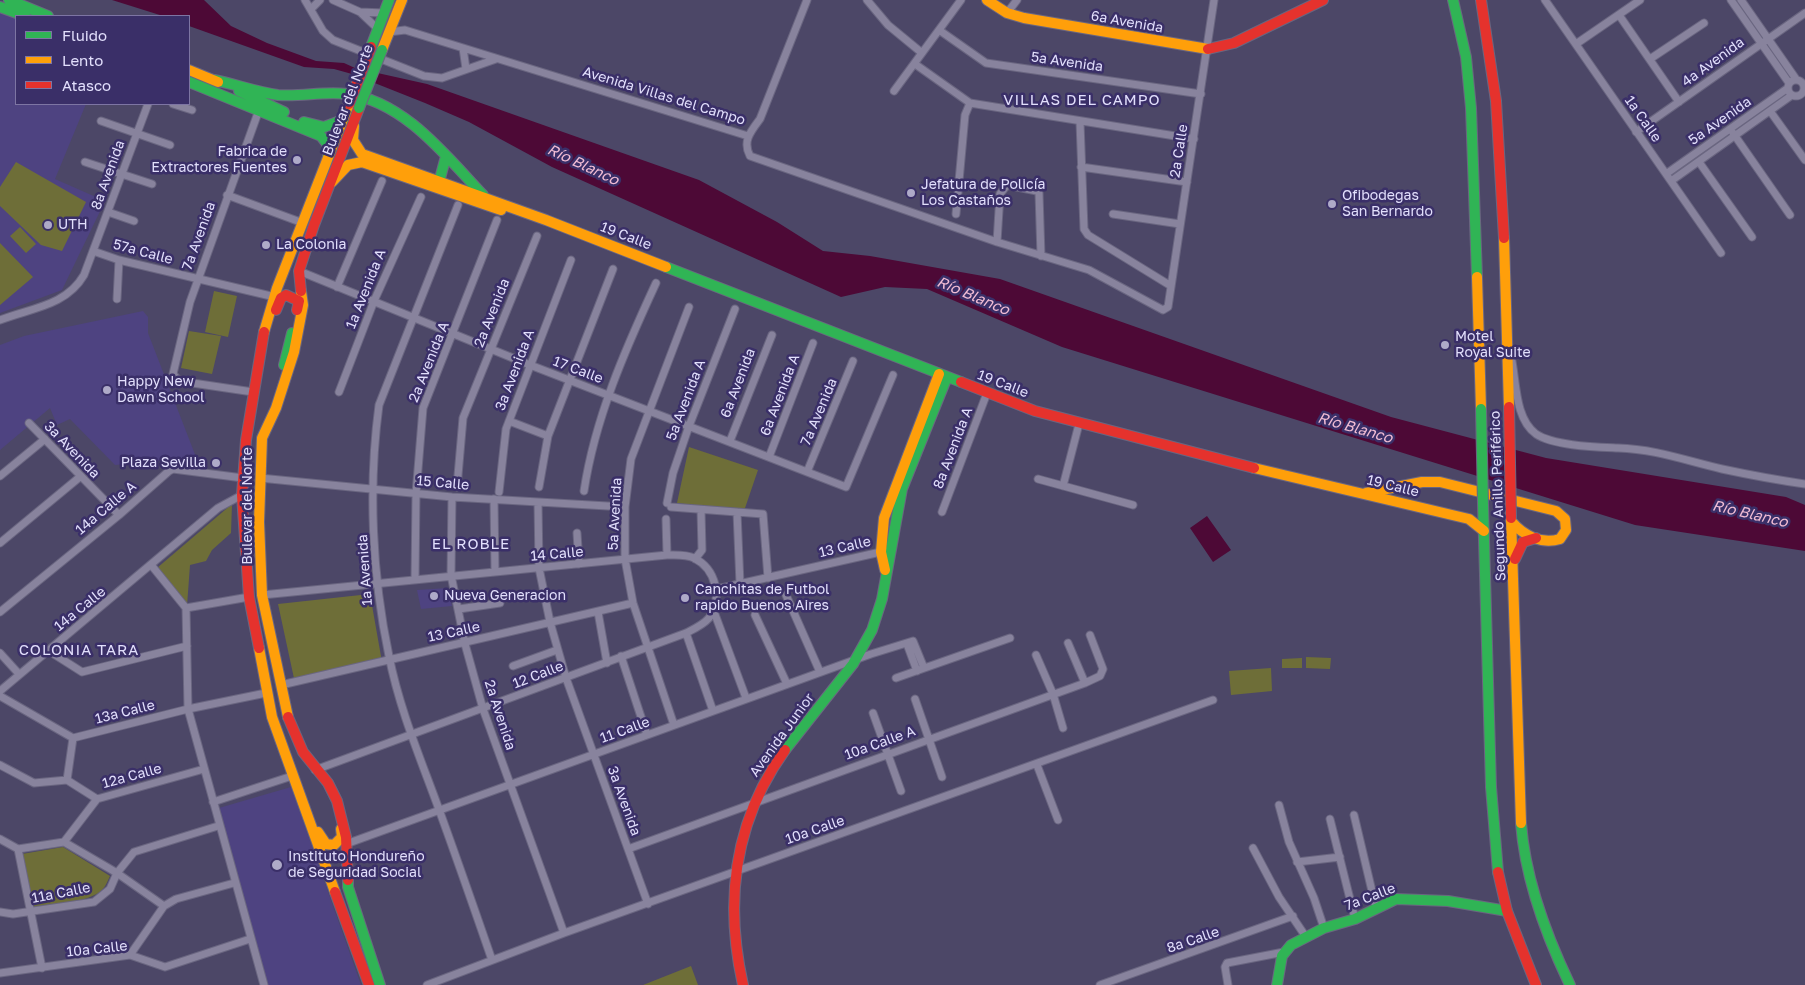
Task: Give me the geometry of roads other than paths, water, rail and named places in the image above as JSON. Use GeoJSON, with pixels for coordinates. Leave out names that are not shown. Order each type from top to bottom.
{"type":"FeatureCollection","features":[{"type":"Feature","properties":{"kind":"main road"},"geometry":{"type":"LineString","coordinates":[[8,0],[46,15]]}},
{"type":"Feature","properties":{"kind":"main road","name":"Bulevar del Norte"},"geometry":{"type":"LineString","coordinates":[[380,985],[348,887],[346,844],[337,800],[328,783],[316,770],[304,752],[288,715],[280,685],[262,595],[260,478],[262,438],[276,408],[294,352],[303,305],[299,271],[354,120],[354,106],[371,47],[389,0]]}},
{"type":"Feature","properties":{"kind":"main road","name":"Bulevar del Norte"},"geometry":{"type":"LineString","coordinates":[[369,985],[292,776],[266,693],[248,597],[242,494],[246,440],[253,392],[262,341],[275,297],[343,120],[354,106],[382,50],[402,0]]}},
{"type":"Feature","properties":{"kind":"main road","name":"6a Avenida"},"geometry":{"type":"LineString","coordinates":[[988,0],[1007,13],[1024,18],[1208,49]]}},
{"type":"Feature","properties":{"kind":"main road"},"geometry":{"type":"LineString","coordinates":[[1208,49],[1221,48],[1234,43],[1323,0]]}},
{"type":"Feature","properties":{"kind":"main road","name":"Segundo Anillo Periférico"},"geometry":{"type":"LineString","coordinates":[[1453,0],[1466,57],[1472,108],[1495,851],[1501,889],[1507,911],[1524,959],[1536,985]]}},
{"type":"Feature","properties":{"kind":"main road","name":"Segundo Anillo Periférico"},"geometry":{"type":"LineString","coordinates":[[1481,0],[1491,43],[1498,103],[1522,826],[1525,856],[1533,893],[1545,930],[1570,985]]}},
{"type":"Feature","properties":{"kind":"main road"},"geometry":{"type":"LineString","coordinates":[[0,7],[22,15]]}},
{"type":"Feature","properties":{"kind":"main road"},"geometry":{"type":"LineString","coordinates":[[190,70],[322,131],[328,146],[328,159]]}},
{"type":"Feature","properties":{"kind":"main road"},"geometry":{"type":"LineString","coordinates":[[214,80],[266,93],[356,96],[393,112],[430,140],[486,197]]}},
{"type":"Feature","properties":{"kind":"main road"},"geometry":{"type":"LineString","coordinates":[[190,82],[259,110],[322,131],[343,120]]}},
{"type":"Feature","properties":{"kind":"main road"},"geometry":{"type":"LineString","coordinates":[[220,94],[230,92],[275,108]]}},
{"type":"Feature","properties":{"kind":"main road"},"geometry":{"type":"LineString","coordinates":[[275,108],[289,95]]}},
{"type":"Feature","properties":{"kind":"main road","name":"19 Calle"},"geometry":{"type":"LineString","coordinates":[[354,120],[354,140],[362,154],[515,214],[546,220]]}},
{"type":"Feature","properties":{"kind":"main road"},"geometry":{"type":"LineString","coordinates":[[439,184],[446,156]]}},
{"type":"Feature","properties":{"kind":"main road","name":"19 Calle"},"geometry":{"type":"LineString","coordinates":[[332,182],[348,165],[362,162],[486,197],[987,393],[1079,424],[1214,460],[1366,493],[1468,519],[1484,531]]}},
{"type":"Feature","properties":{"kind":"main road"},"geometry":{"type":"LineString","coordinates":[[246,440],[260,385],[266,347],[276,306],[281,298],[290,295],[299,301],[298,309],[275,398],[262,438]]}},
{"type":"Feature","properties":{"kind":"main road","name":"Avenida Junior"},"geometry":{"type":"LineString","coordinates":[[743,985],[735,928],[734,872],[743,826],[752,804],[774,765],[859,657],[877,616],[886,573],[884,518],[943,376]]}},
{"type":"Feature","properties":{"kind":"main road"},"geometry":{"type":"LineString","coordinates":[[1366,493],[1422,482],[1440,482],[1552,509],[1565,519],[1566,530],[1560,539],[1550,542],[1519,530],[1511,520]]}},
{"type":"Feature","properties":{"kind":"main road"},"geometry":{"type":"LineString","coordinates":[[1468,519],[1483,506]]}},
{"type":"Feature","properties":{"kind":"main road"},"geometry":{"type":"LineString","coordinates":[[1513,565],[1521,545],[1527,540],[1536,538]]}},
{"type":"Feature","properties":{"kind":"main road"},"geometry":{"type":"LineString","coordinates":[[246,573],[270,701],[289,759],[311,820],[322,841],[326,844],[337,844],[342,837],[342,830],[333,802],[302,758],[290,730],[288,715]]}},
{"type":"Feature","properties":{"kind":"main road","name":"7a Calle"},"geometry":{"type":"LineString","coordinates":[[1284,952],[1291,945],[1306,937],[1323,924],[1354,915],[1375,905],[1396,899],[1412,898],[1448,901],[1507,911]]}},
{"type":"Feature","properties":{"kind":"main road"},"geometry":{"type":"LineString","coordinates":[[1276,985],[1284,952]]}},
{"type":"Feature","properties":{"kind":"street"},"geometry":{"type":"LineString","coordinates":[[305,0],[326,35],[352,48],[424,76],[448,78],[466,69],[496,59]]}},
{"type":"Feature","properties":{"kind":"street"},"geometry":{"type":"LineString","coordinates":[[311,9],[320,0]]}},
{"type":"Feature","properties":{"kind":"street"},"geometry":{"type":"LineString","coordinates":[[333,0],[342,2],[360,12],[378,30]]}},
{"type":"Feature","properties":{"kind":"street"},"geometry":{"type":"LineString","coordinates":[[748,136],[760,119],[807,0]]}},
{"type":"Feature","properties":{"kind":"street"},"geometry":{"type":"LineString","coordinates":[[867,0],[888,25],[922,52]]}},
{"type":"Feature","properties":{"kind":"street"},"geometry":{"type":"LineString","coordinates":[[894,91],[961,0]]}},
{"type":"Feature","properties":{"kind":"street"},"geometry":{"type":"LineString","coordinates":[[1007,13],[1017,0]]}},
{"type":"Feature","properties":{"kind":"street","name":"2a Calle"},"geometry":{"type":"LineString","coordinates":[[1168,306],[1178,224],[1194,139],[1214,0]]}},
{"type":"Feature","properties":{"kind":"street","name":"1a Calle"},"geometry":{"type":"LineString","coordinates":[[1546,0],[1721,253]]}},
{"type":"Feature","properties":{"kind":"street"},"geometry":{"type":"LineString","coordinates":[[1576,44],[1640,0]]}},
{"type":"Feature","properties":{"kind":"street"},"geometry":{"type":"LineString","coordinates":[[1733,1],[1792,95],[1804,93],[1800,78],[1768,39],[1741,0]]}},
{"type":"Feature","properties":{"kind":"street"},"geometry":{"type":"LineString","coordinates":[[360,12],[384,12]]}},
{"type":"Feature","properties":{"kind":"street","name":"4a Avenida"},"geometry":{"type":"LineString","coordinates":[[1636,132],[1805,13]]}},
{"type":"Feature","properties":{"kind":"street"},"geometry":{"type":"LineString","coordinates":[[1619,15],[1678,102]]}},
{"type":"Feature","properties":{"kind":"street"},"geometry":{"type":"LineString","coordinates":[[395,18],[405,30]]}},
{"type":"Feature","properties":{"kind":"street"},"geometry":{"type":"LineString","coordinates":[[1650,59],[1704,22]]}},
{"type":"Feature","properties":{"kind":"street","name":"Avenida Villas del Campo"},"geometry":{"type":"LineString","coordinates":[[389,32],[405,30],[748,136],[747,150],[750,156],[756,159],[996,242],[1090,270],[1160,310],[1168,306]]}},
{"type":"Feature","properties":{"kind":"street","name":"5a Avenida"},"geometry":{"type":"LineString","coordinates":[[939,30],[986,63],[1200,94]]}},
{"type":"Feature","properties":{"kind":"street"},"geometry":{"type":"LineString","coordinates":[[463,48],[466,69]]}},
{"type":"Feature","properties":{"kind":"street"},"geometry":{"type":"LineString","coordinates":[[915,64],[970,103],[1194,139]]}},
{"type":"Feature","properties":{"kind":"street","name":"5a Avenida"},"geometry":{"type":"LineString","coordinates":[[1666,174],[1800,78]]}},
{"type":"Feature","properties":{"kind":"street","name":"5a Avenida"},"geometry":{"type":"LineString","coordinates":[[1671,181],[1792,95]]}},
{"type":"Feature","properties":{"kind":"street"},"geometry":{"type":"LineString","coordinates":[[956,214],[965,116],[970,103]]}},
{"type":"Feature","properties":{"kind":"street","name":"8a Avenida"},"geometry":{"type":"LineString","coordinates":[[0,320],[50,304],[66,296],[78,286],[84,275],[148,105]]}},
{"type":"Feature","properties":{"kind":"street"},"geometry":{"type":"LineString","coordinates":[[176,105],[192,110]]}},
{"type":"Feature","properties":{"kind":"street","name":"7a Avenida"},"geometry":{"type":"LineString","coordinates":[[253,392],[178,381],[174,374],[197,279],[259,110]]}},
{"type":"Feature","properties":{"kind":"street"},"geometry":{"type":"LineString","coordinates":[[1770,111],[1805,160]]}},
{"type":"Feature","properties":{"kind":"street"},"geometry":{"type":"LineString","coordinates":[[101,121],[170,144]]}},
{"type":"Feature","properties":{"kind":"street"},"geometry":{"type":"LineString","coordinates":[[1080,122],[1084,229],[1088,234],[1171,286]]}},
{"type":"Feature","properties":{"kind":"street"},"geometry":{"type":"LineString","coordinates":[[1730,129],[1790,214]]}},
{"type":"Feature","properties":{"kind":"street"},"geometry":{"type":"LineString","coordinates":[[85,162],[152,184]]}},
{"type":"Feature","properties":{"kind":"street"},"geometry":{"type":"LineString","coordinates":[[1699,162],[1752,237]]}},
{"type":"Feature","properties":{"kind":"street"},"geometry":{"type":"LineString","coordinates":[[1081,167],[1187,182]]}},
{"type":"Feature","properties":{"kind":"street"},"geometry":{"type":"LineString","coordinates":[[338,287],[382,181]]}},
{"type":"Feature","properties":{"kind":"street"},"geometry":{"type":"LineString","coordinates":[[996,242],[1000,194],[1003,188],[1007,186],[1037,191],[1039,193],[1041,256]]}},
{"type":"Feature","properties":{"kind":"street"},"geometry":{"type":"LineString","coordinates":[[227,195],[303,223]]}},
{"type":"Feature","properties":{"kind":"street","name":"1a Avenida A"},"geometry":{"type":"LineString","coordinates":[[339,392],[374,301],[421,197]]}},
{"type":"Feature","properties":{"kind":"street","name":"1a Avenida"},"geometry":{"type":"LineString","coordinates":[[458,205],[379,404],[373,490],[376,585],[389,658],[412,735],[492,960]]}},
{"type":"Feature","properties":{"kind":"street"},"geometry":{"type":"LineString","coordinates":[[108,212],[134,221]]}},
{"type":"Feature","properties":{"kind":"street"},"geometry":{"type":"LineString","coordinates":[[1113,214],[1178,224]]}},
{"type":"Feature","properties":{"kind":"street","name":"2a Avenida A"},"geometry":{"type":"LineString","coordinates":[[415,580],[416,494],[423,408],[497,220]]}},
{"type":"Feature","properties":{"kind":"street","name":"2a Avenida"},"geometry":{"type":"LineString","coordinates":[[457,487],[463,418],[537,236]]}},
{"type":"Feature","properties":{"kind":"street","name":"57a Calle"},"geometry":{"type":"LineString","coordinates":[[93,251],[119,260],[275,297]]}},
{"type":"Feature","properties":{"kind":"street"},"geometry":{"type":"LineString","coordinates":[[117,299],[119,260]]}},
{"type":"Feature","properties":{"kind":"street","name":"3a Avenida A"},"geometry":{"type":"LineString","coordinates":[[499,492],[506,429],[571,260]]}},
{"type":"Feature","properties":{"kind":"street"},"geometry":{"type":"LineString","coordinates":[[539,487],[548,436],[613,269]]}},
{"type":"Feature","properties":{"kind":"street","name":"17 Calle"},"geometry":{"type":"LineString","coordinates":[[299,271],[530,365],[846,487],[849,485],[893,375]]}},
{"type":"Feature","properties":{"kind":"street"},"geometry":{"type":"LineString","coordinates":[[584,491],[592,444],[609,395],[656,283]]}},
{"type":"Feature","properties":{"kind":"street","name":"5a Avenida"},"geometry":{"type":"LineString","coordinates":[[674,725],[633,603],[625,559],[625,507],[631,460],[648,410],[689,308]]}},
{"type":"Feature","properties":{"kind":"street","name":"5a Avenida A"},"geometry":{"type":"LineString","coordinates":[[701,510],[669,505],[673,473],[689,426],[735,309]]}},
{"type":"Feature","properties":{"kind":"street","name":"6a Avenida"},"geometry":{"type":"LineString","coordinates":[[730,442],[772,335]]}},
{"type":"Feature","properties":{"kind":"street"},"geometry":{"type":"LineString","coordinates":[[1505,335],[1514,366],[1521,412],[1527,424],[1537,434],[1575,446],[1623,448],[1668,454],[1721,469],[1804,484]]}},
{"type":"Feature","properties":{"kind":"street","name":"6a Avenida A"},"geometry":{"type":"LineString","coordinates":[[769,457],[813,343]]}},
{"type":"Feature","properties":{"kind":"street","name":"7a Avenida"},"geometry":{"type":"LineString","coordinates":[[807,472],[853,361]]}},
{"type":"Feature","properties":{"kind":"street","name":"8a Avenida A"},"geometry":{"type":"LineString","coordinates":[[942,512],[987,393]]}},
{"type":"Feature","properties":{"kind":"street"},"geometry":{"type":"LineString","coordinates":[[509,421],[548,436]]}},
{"type":"Feature","properties":{"kind":"street","name":"3a Avenida"},"geometry":{"type":"LineString","coordinates":[[29,423],[119,515]]}},
{"type":"Feature","properties":{"kind":"street"},"geometry":{"type":"LineString","coordinates":[[1063,486],[1079,424]]}},
{"type":"Feature","properties":{"kind":"street"},"geometry":{"type":"LineString","coordinates":[[0,476],[45,439]]}},
{"type":"Feature","properties":{"kind":"street","name":"14a Calle A"},"geometry":{"type":"LineString","coordinates":[[0,612],[119,515],[169,471],[173,469],[243,478]]}},
{"type":"Feature","properties":{"kind":"street"},"geometry":{"type":"LineString","coordinates":[[0,543],[81,476]]}},
{"type":"Feature","properties":{"kind":"street","name":"15 Calle"},"geometry":{"type":"LineString","coordinates":[[260,478],[452,497],[625,507]]}},
{"type":"Feature","properties":{"kind":"street"},"geometry":{"type":"LineString","coordinates":[[1038,479],[1133,505]]}},
{"type":"Feature","properties":{"kind":"street","name":"14a Calle"},"geometry":{"type":"LineString","coordinates":[[0,691],[227,502],[242,494]]}},
{"type":"Feature","properties":{"kind":"street","name":"2a Avenida"},"geometry":{"type":"LineString","coordinates":[[452,497],[451,575],[465,644],[483,710],[564,933]]}},
{"type":"Feature","properties":{"kind":"street"},"geometry":{"type":"LineString","coordinates":[[494,499],[494,570]]}},
{"type":"Feature","properties":{"kind":"street","name":"3a Avenida"},"geometry":{"type":"LineString","coordinates":[[538,502],[539,568],[557,650],[648,904]]}},
{"type":"Feature","properties":{"kind":"street"},"geometry":{"type":"LineString","coordinates":[[746,698],[714,609],[717,589],[709,573],[695,559],[702,550],[701,510],[760,513],[764,517],[768,578]]}},
{"type":"Feature","properties":{"kind":"street"},"geometry":{"type":"LineString","coordinates":[[737,512],[740,584]]}},
{"type":"Feature","properties":{"kind":"street"},"geometry":{"type":"LineString","coordinates":[[666,519],[666,555]]}},
{"type":"Feature","properties":{"kind":"street"},"geometry":{"type":"LineString","coordinates":[[577,533],[579,564]]}},
{"type":"Feature","properties":{"kind":"street","name":"13 Calle"},"geometry":{"type":"LineString","coordinates":[[717,589],[886,551]]}},
{"type":"Feature","properties":{"kind":"street","name":"14 Calle"},"geometry":{"type":"LineString","coordinates":[[262,595],[376,585],[494,570],[539,568],[666,555],[685,556],[695,559]]}},
{"type":"Feature","properties":{"kind":"street"},"geometry":{"type":"LineString","coordinates":[[152,566],[186,608],[188,709],[218,826],[264,985]]}},
{"type":"Feature","properties":{"kind":"street"},"geometry":{"type":"LineString","coordinates":[[786,595],[820,672]]}},
{"type":"Feature","properties":{"kind":"street"},"geometry":{"type":"LineString","coordinates":[[186,608],[248,597]]}},
{"type":"Feature","properties":{"kind":"street"},"geometry":{"type":"LineString","coordinates":[[459,609],[500,602]]}},
{"type":"Feature","properties":{"kind":"street","name":"13 Calle"},"geometry":{"type":"LineString","coordinates":[[280,685],[389,658],[465,644],[633,603]]}},
{"type":"Feature","properties":{"kind":"street","name":"12 Calle"},"geometry":{"type":"LineString","coordinates":[[316,770],[483,710],[621,656],[686,633],[708,619],[714,609]]}},
{"type":"Feature","properties":{"kind":"street"},"geometry":{"type":"LineString","coordinates":[[598,612],[607,663]]}},
{"type":"Feature","properties":{"kind":"street"},"geometry":{"type":"LineString","coordinates":[[755,615],[787,684]]}},
{"type":"Feature","properties":{"kind":"street"},"geometry":{"type":"LineString","coordinates":[[686,633],[713,711]]}},
{"type":"Feature","properties":{"kind":"street","name":"10a Calle A"},"geometry":{"type":"LineString","coordinates":[[628,849],[1085,683],[1100,676],[1103,669],[1090,635]]}},
{"type":"Feature","properties":{"kind":"street"},"geometry":{"type":"LineString","coordinates":[[896,678],[1010,638]]}},
{"type":"Feature","properties":{"kind":"street"},"geometry":{"type":"LineString","coordinates":[[1068,642],[1085,683]]}},
{"type":"Feature","properties":{"kind":"street","name":"11 Calle"},"geometry":{"type":"LineString","coordinates":[[346,844],[859,657],[910,643],[921,670]]}},
{"type":"Feature","properties":{"kind":"street"},"geometry":{"type":"LineString","coordinates":[[49,651],[82,672],[187,646]]}},
{"type":"Feature","properties":{"kind":"street"},"geometry":{"type":"LineString","coordinates":[[513,666],[557,650]]}},
{"type":"Feature","properties":{"kind":"street"},"geometry":{"type":"LineString","coordinates":[[0,653],[19,674]]}},
{"type":"Feature","properties":{"kind":"street"},"geometry":{"type":"LineString","coordinates":[[1036,655],[1053,694],[1063,728]]}},
{"type":"Feature","properties":{"kind":"street"},"geometry":{"type":"LineString","coordinates":[[621,656],[647,735]]}},
{"type":"Feature","properties":{"kind":"street","name":"13a Calle"},"geometry":{"type":"LineString","coordinates":[[73,738],[188,709],[266,693]]}},
{"type":"Feature","properties":{"kind":"street"},"geometry":{"type":"LineString","coordinates":[[0,696],[73,738],[68,780]]}},
{"type":"Feature","properties":{"kind":"street"},"geometry":{"type":"LineString","coordinates":[[915,699],[942,777]]}},
{"type":"Feature","properties":{"kind":"street","name":"10a Calle"},"geometry":{"type":"LineString","coordinates":[[427,985],[564,933],[1037,765],[1213,700]]}},
{"type":"Feature","properties":{"kind":"street"},"geometry":{"type":"LineString","coordinates":[[873,713],[901,791]]}},
{"type":"Feature","properties":{"kind":"street"},"geometry":{"type":"LineString","coordinates":[[0,765],[34,784],[68,780],[97,798]]}},
{"type":"Feature","properties":{"kind":"street"},"geometry":{"type":"LineString","coordinates":[[1037,765],[1058,820]]}},
{"type":"Feature","properties":{"kind":"street","name":"12a Calle"},"geometry":{"type":"LineString","coordinates":[[64,842],[97,798],[204,769]]}},
{"type":"Feature","properties":{"kind":"street"},"geometry":{"type":"LineString","coordinates":[[213,802],[292,776]]}},
{"type":"Feature","properties":{"kind":"street"},"geometry":{"type":"LineString","coordinates":[[1279,805],[1289,842],[1323,924]]}},
{"type":"Feature","properties":{"kind":"street"},"geometry":{"type":"LineString","coordinates":[[1354,815],[1375,905]]}},
{"type":"Feature","properties":{"kind":"street"},"geometry":{"type":"LineString","coordinates":[[1330,819],[1354,915]]}},
{"type":"Feature","properties":{"kind":"street","name":"11a Calle"},"geometry":{"type":"LineString","coordinates":[[0,912],[6,915],[94,902],[110,889],[117,873],[134,852],[218,826]]}},
{"type":"Feature","properties":{"kind":"street"},"geometry":{"type":"LineString","coordinates":[[0,839],[18,849],[64,842],[117,873],[164,906]]}},
{"type":"Feature","properties":{"kind":"street"},"geometry":{"type":"LineString","coordinates":[[1253,848],[1279,898],[1306,937]]}},
{"type":"Feature","properties":{"kind":"street"},"geometry":{"type":"LineString","coordinates":[[18,849],[42,968]]}},
{"type":"Feature","properties":{"kind":"street"},"geometry":{"type":"LineString","coordinates":[[1297,862],[1340,856]]}},
{"type":"Feature","properties":{"kind":"street"},"geometry":{"type":"LineString","coordinates":[[130,955],[164,906],[176,899],[234,883]]}},
{"type":"Feature","properties":{"kind":"street","name":"8a Calle"},"geometry":{"type":"LineString","coordinates":[[1100,985],[1293,916]]}},
{"type":"Feature","properties":{"kind":"street","name":"10a Calle"},"geometry":{"type":"LineString","coordinates":[[0,973],[130,955],[164,967],[250,938]]}},
{"type":"Feature","properties":{"kind":"street"},"geometry":{"type":"LineString","coordinates":[[1228,985],[1225,967],[1228,963],[1284,952]]}},
{"type":"Feature","properties":{"kind":"water","name":"Río Blanco"},"geometry":{"type":"Polygon","coordinates":[[[112,0],[204,0],[231,26],[267,43],[316,61],[344,63],[355,68],[427,84],[699,180],[777,222],[823,251],[870,256],[1000,279],[1391,417],[1546,458],[1786,497],[1805,505],[1805,551],[1635,525],[1062,347],[927,289],[885,287],[841,297],[552,167],[469,122],[425,103],[352,74],[334,69],[304,67],[190,26],[190,15],[160,15],[112,0]]]}},
{"type":"Feature","properties":{"kind":"water"},"geometry":{"type":"Polygon","coordinates":[[[1207,516],[1231,550],[1213,562],[1190,528],[1207,516]]]}},
{"type":"Feature","properties":{"kind":"place","name":"Fabrica de Extractores Fuentes"},"geometry":{"type":"Point","coordinates":[297,160]}},
{"type":"Feature","properties":{"kind":"place","name":"Jefatura de Policía Los Castaños"},"geometry":{"type":"Point","coordinates":[911,193]}},
{"type":"Feature","properties":{"kind":"place","name":"Ofibodegas San Bernardo"},"geometry":{"type":"Point","coordinates":[1332,204]}},
{"type":"Feature","properties":{"kind":"place","name":"UTH"},"geometry":{"type":"Point","coordinates":[48,225]}},
{"type":"Feature","properties":{"kind":"place","name":"La Colonia"},"geometry":{"type":"Point","coordinates":[266,245]}},
{"type":"Feature","properties":{"kind":"place","name":"Motel Royal Suite"},"geometry":{"type":"Point","coordinates":[1445,345]}},
{"type":"Feature","properties":{"kind":"place","name":"Happy New Dawn School"},"geometry":{"type":"Point","coordinates":[107,390]}},
{"type":"Feature","properties":{"kind":"place","name":"Plaza Sevilla"},"geometry":{"type":"Point","coordinates":[216,463]}},
{"type":"Feature","properties":{"kind":"place","name":"Nueva Generacion"},"geometry":{"type":"Point","coordinates":[434,596]}},
{"type":"Feature","properties":{"kind":"place","name":"Canchitas de Futbol rapido Buenos Aires"},"geometry":{"type":"Point","coordinates":[685,598]}},
{"type":"Feature","properties":{"kind":"place","name":"Instituto Hondureño de Seguridad Social"},"geometry":{"type":"Point","coordinates":[277,865]}},
{"type":"Feature","properties":{"kind":"district","name":"VILLAS DEL CAMPO"},"geometry":{"type":"Point","coordinates":[1082,100]}},
{"type":"Feature","properties":{"kind":"district","name":"EL ROBLE"},"geometry":{"type":"Point","coordinates":[471,544]}},
{"type":"Feature","properties":{"kind":"district","name":"COLONIA TARA"},"geometry":{"type":"Point","coordinates":[79,650]}}]}
